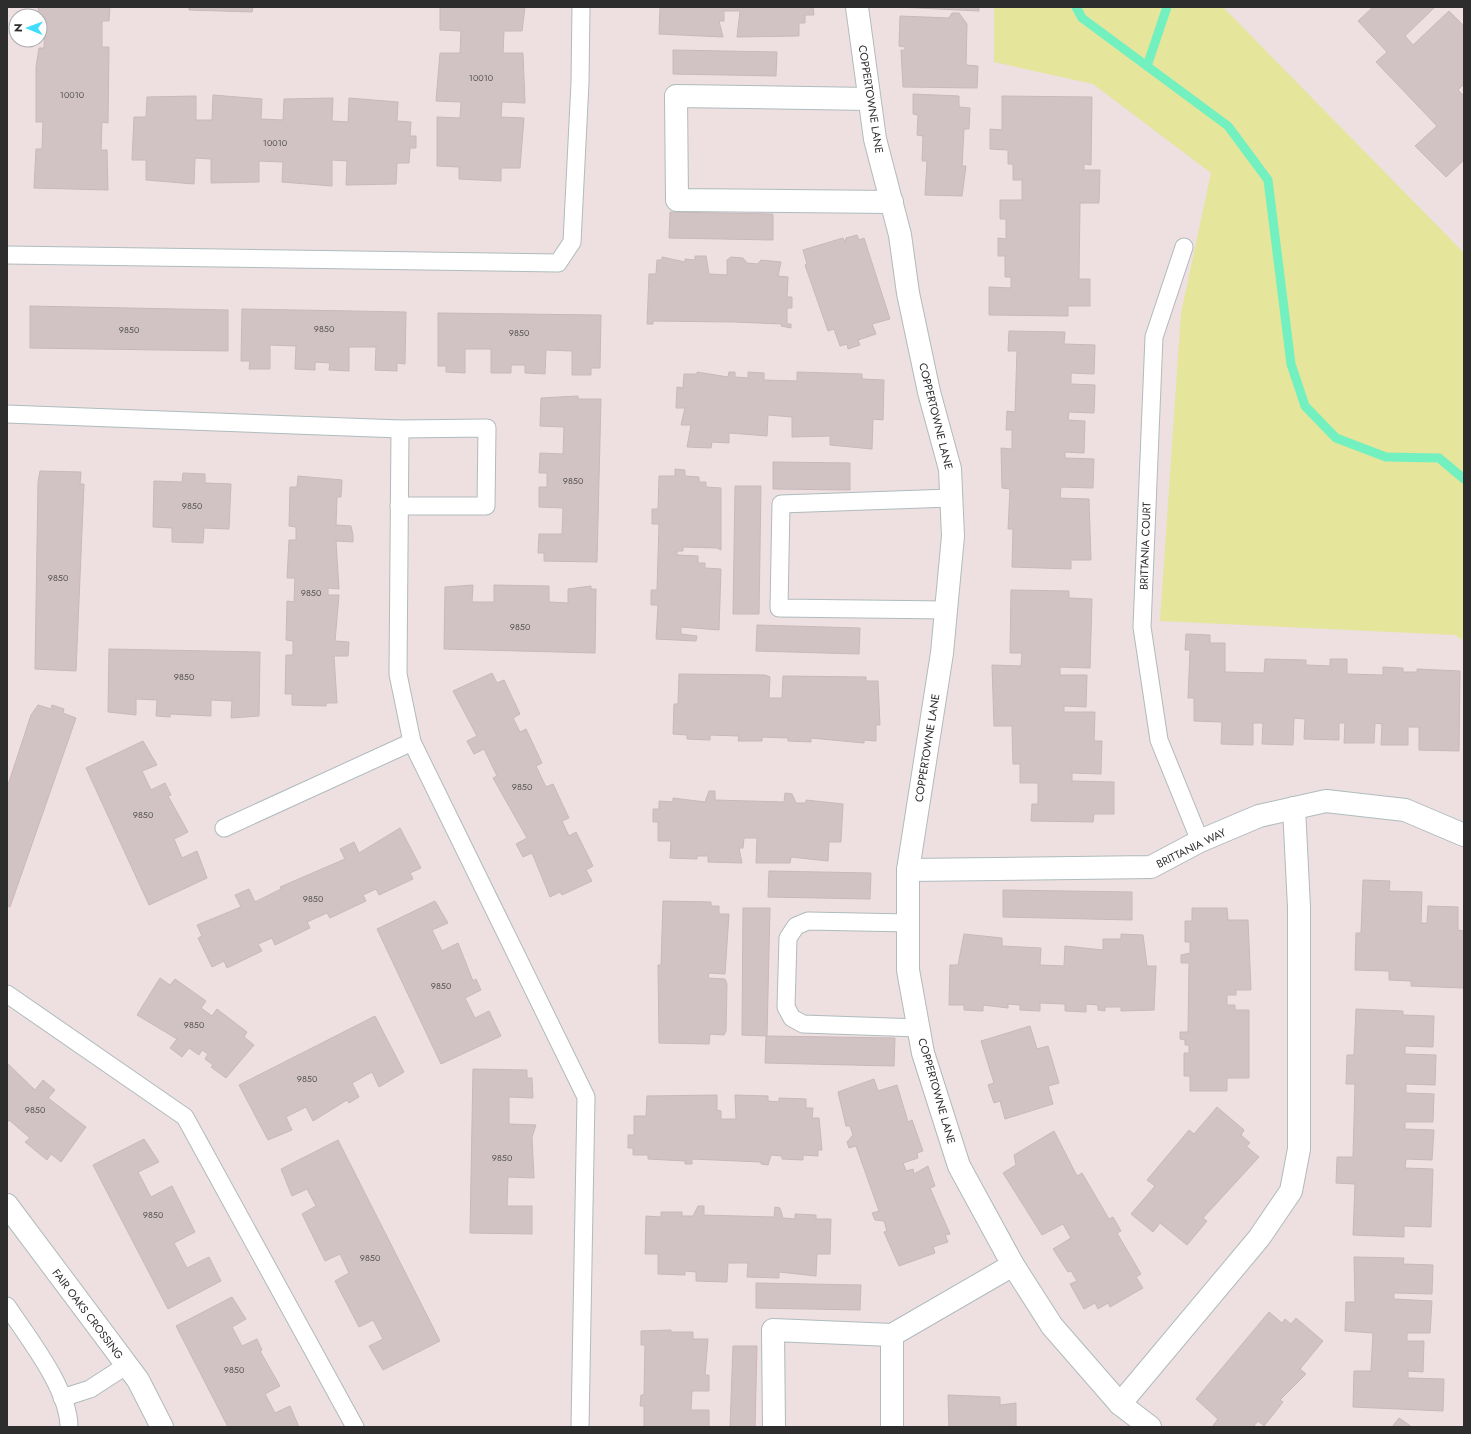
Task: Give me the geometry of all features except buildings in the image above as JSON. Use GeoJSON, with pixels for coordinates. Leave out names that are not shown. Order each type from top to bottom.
{"type":"FeatureCollection","features":[{"type":"Feature","properties":{"kind":"street","name":"COPPERTOWNE LANE"},"geometry":{"type":"LineString","coordinates":[[857,7],[875,140],[900,234],[908,293],[929,392],[950,469],[953,536],[942,653],[908,870],[908,970],[923,1053],[959,1166],[1012,1265],[1052,1326],[1120,1404],[1150,1427]]}},
{"type":"Feature","properties":{"kind":"street"},"geometry":{"type":"LineString","coordinates":[[869,98],[676,96],[677,200],[892,202]]}},
{"type":"Feature","properties":{"kind":"street","name":"BRITTANIA WAY"},"geometry":{"type":"LineString","coordinates":[[908,870],[1151,868],[1200,841],[1259,816],[1326,801],[1405,810],[1464,835]]}},
{"type":"Feature","properties":{"kind":"street"},"geometry":{"type":"LineString","coordinates":[[1120,1404],[1259,1238],[1291,1191],[1299,1149],[1299,907],[1294,808]]}},
{"type":"Feature","properties":{"kind":"street","name":"FAIR OAKS CROSSING"},"geometry":{"type":"LineString","coordinates":[[7,1205],[138,1380],[162,1427]]}},
{"type":"Feature","properties":{"kind":"street"},"geometry":{"type":"LineString","coordinates":[[774,1427],[773,1330],[892,1335],[1012,1265]]}},
{"type":"Feature","properties":{"kind":"street"},"geometry":{"type":"LineString","coordinates":[[892,1335],[892,1427]]}},
{"type":"Feature","properties":{"kind":"lane"},"geometry":{"type":"LineString","coordinates":[[7,255],[558,263],[572,242],[580,83],[581,7]]}},
{"type":"Feature","properties":{"kind":"lane","name":"BRITTANIA COURT"},"geometry":{"type":"LineString","coordinates":[[1184,248],[1154,337],[1142,626],[1159,740],[1200,841]]}},
{"type":"Feature","properties":{"kind":"lane"},"geometry":{"type":"LineString","coordinates":[[7,414],[400,429],[487,428],[486,506],[399,506]]}},
{"type":"Feature","properties":{"kind":"lane"},"geometry":{"type":"LineString","coordinates":[[400,429],[398,674],[412,742],[586,1097],[580,1427]]}},
{"type":"Feature","properties":{"kind":"lane"},"geometry":{"type":"LineString","coordinates":[[946,610],[779,608],[781,504],[951,498]]}},
{"type":"Feature","properties":{"kind":"lane"},"geometry":{"type":"LineString","coordinates":[[224,828],[412,742]]}},
{"type":"Feature","properties":{"kind":"lane"},"geometry":{"type":"LineString","coordinates":[[908,923],[808,922],[796,926],[788,938],[786,1007],[792,1018],[803,1024],[919,1028]]}},
{"type":"Feature","properties":{"kind":"lane"},"geometry":{"type":"LineString","coordinates":[[7,994],[185,1117],[356,1427]]}},
{"type":"Feature","properties":{"kind":"lane"},"geometry":{"type":"LineString","coordinates":[[7,1306],[48,1368],[69,1413],[69,1427]]}},
{"type":"Feature","properties":{"kind":"lane"},"geometry":{"type":"LineString","coordinates":[[62,1398],[90,1389],[127,1365]]}},
{"type":"Feature","properties":{"kind":"green space"},"geometry":{"type":"Polygon","coordinates":[[[994,7],[1223,7],[1464,253],[1464,641],[1455,635],[1160,621],[1181,313],[1211,173],[1093,84],[994,62],[994,7]]]}},
{"type":"Feature","properties":{"kind":"waterway"},"geometry":{"type":"LineString","coordinates":[[1076,7],[1082,18],[1228,126],[1268,180],[1291,364],[1305,406],[1336,438],[1386,457],[1439,458],[1464,479]]}},
{"type":"Feature","properties":{"kind":"waterway"},"geometry":{"type":"LineString","coordinates":[[1147,66],[1167,7]]}}]}
